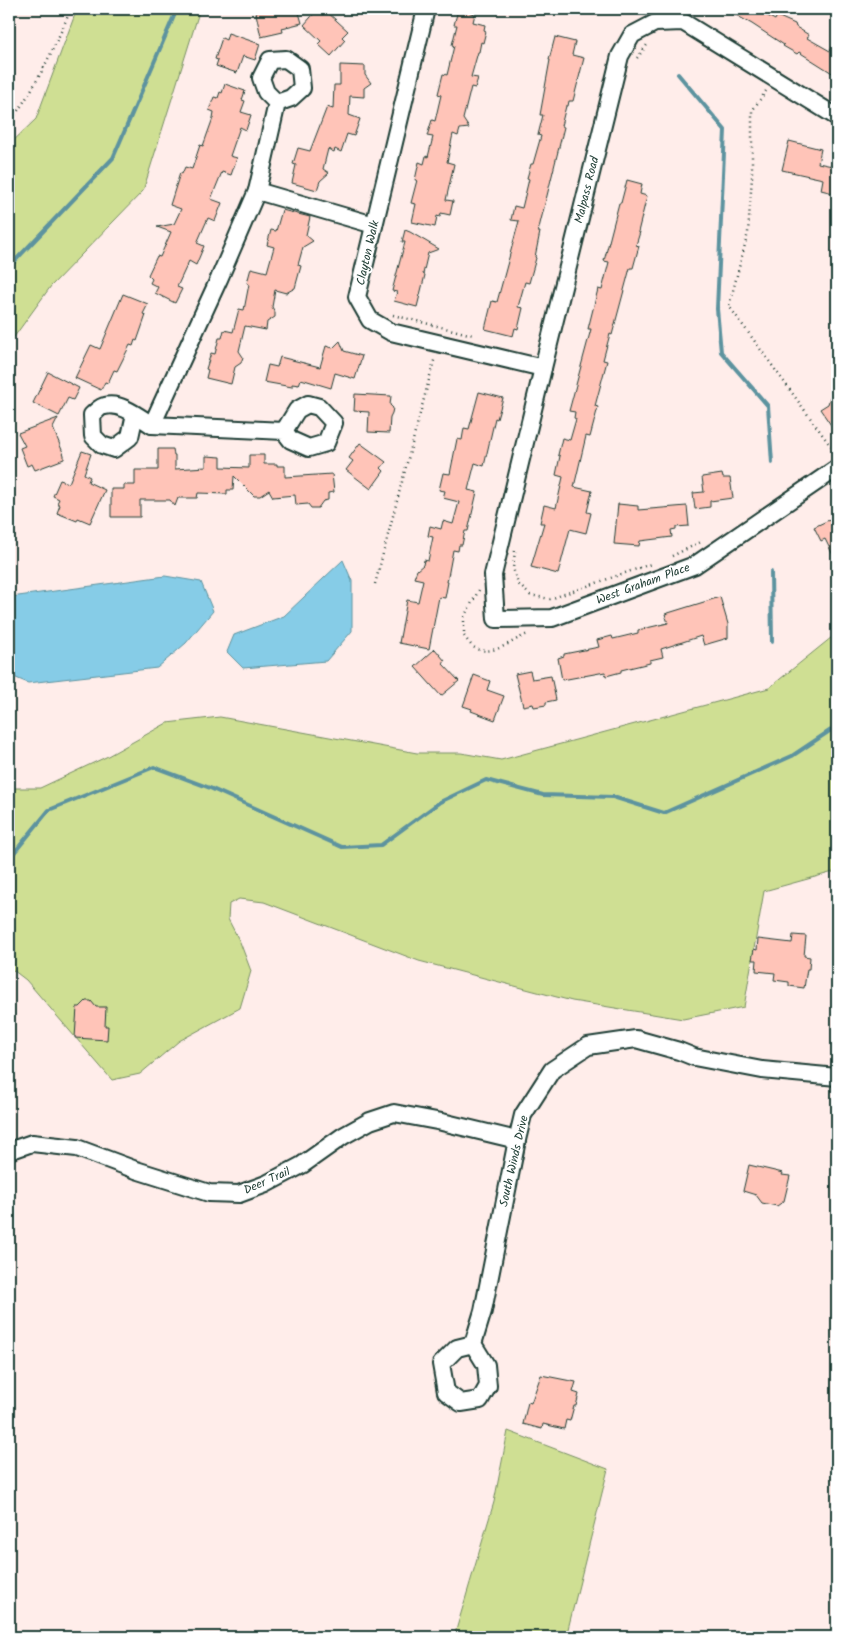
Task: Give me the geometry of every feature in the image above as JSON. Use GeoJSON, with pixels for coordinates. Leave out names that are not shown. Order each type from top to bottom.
{"type":"FeatureCollection","features":[{"type":"Feature","properties":{"kind":"street","name":"Clayton Walk"},"geometry":{"type":"LineString","coordinates":[[426,9],[357,297],[370,320],[391,332],[543,368]]}},
{"type":"Feature","properties":{"kind":"street","name":"Malpass Road"},"geometry":{"type":"LineString","coordinates":[[493,576],[620,56],[632,35],[655,24],[683,22],[837,117]]}},
{"type":"Feature","properties":{"kind":"street"},"geometry":{"type":"LineString","coordinates":[[152,425],[257,191],[277,103]]}},
{"type":"Feature","properties":{"kind":"street"},"geometry":{"type":"LineString","coordinates":[[257,191],[374,225]]}},
{"type":"Feature","properties":{"kind":"street"},"geometry":{"type":"LineString","coordinates":[[135,414],[152,425],[284,431]]}},
{"type":"Feature","properties":{"kind":"street","name":"West Graham Place"},"geometry":{"type":"LineString","coordinates":[[493,576],[496,619],[552,618],[695,565],[832,463]]}},
{"type":"Feature","properties":{"kind":"street","name":"South Winds Drive"},"geometry":{"type":"LineString","coordinates":[[472,1344],[483,1311],[523,1115],[552,1070],[588,1046],[636,1038],[694,1057],[762,1070],[837,1077]]}},
{"type":"Feature","properties":{"kind":"street","name":"Deer Trail"},"geometry":{"type":"LineString","coordinates":[[9,1151],[32,1143],[77,1148],[136,1170],[209,1192],[239,1194],[266,1184],[302,1165],[343,1136],[370,1121],[394,1113],[442,1122],[517,1140]]}},
{"type":"Feature","properties":{"kind":"path"},"geometry":{"type":"LineString","coordinates":[[9,122],[21,107],[51,55],[72,9]]}},
{"type":"Feature","properties":{"kind":"path"},"geometry":{"type":"LineString","coordinates":[[633,65],[646,46],[655,41]]}},
{"type":"Feature","properties":{"kind":"path"},"geometry":{"type":"LineString","coordinates":[[766,91],[752,111],[752,177],[748,233],[729,306],[836,451],[832,463]]}},
{"type":"Feature","properties":{"kind":"path"},"geometry":{"type":"LineString","coordinates":[[388,313],[480,336]]}},
{"type":"Feature","properties":{"kind":"path"},"geometry":{"type":"LineString","coordinates":[[375,584],[435,356],[443,357]]}},
{"type":"Feature","properties":{"kind":"path"},"geometry":{"type":"LineString","coordinates":[[670,558],[703,540]]}},
{"type":"Feature","properties":{"kind":"path"},"geometry":{"type":"LineString","coordinates":[[516,547],[513,568],[518,584],[530,594],[550,599],[652,564]]}},
{"type":"Feature","properties":{"kind":"path"},"geometry":{"type":"LineString","coordinates":[[480,586],[464,617],[464,636],[474,648],[489,652],[535,631]]}},
{"type":"Feature","properties":{"kind":"green space"},"geometry":{"type":"Polygon","coordinates":[[[77,9],[200,9],[143,191],[51,286],[9,344],[9,145],[36,119],[77,9]]]}},
{"type":"Feature","properties":{"kind":"green space"},"geometry":{"type":"Polygon","coordinates":[[[837,633],[837,871],[764,891],[744,1007],[683,1019],[572,1001],[419,961],[264,902],[239,899],[229,904],[228,919],[240,942],[251,971],[240,1008],[179,1041],[140,1074],[112,1080],[26,980],[9,967],[9,788],[40,788],[106,757],[167,723],[220,717],[417,753],[461,753],[501,760],[769,688],[837,633]]]}},
{"type":"Feature","properties":{"kind":"green space"},"geometry":{"type":"Polygon","coordinates":[[[508,1431],[608,1469],[566,1637],[454,1637],[494,1502],[508,1431]]]}},
{"type":"Feature","properties":{"kind":"water"},"geometry":{"type":"Polygon","coordinates":[[[343,560],[352,581],[352,631],[326,661],[243,668],[227,652],[234,635],[284,616],[343,560]]]}},
{"type":"Feature","properties":{"kind":"water"},"geometry":{"type":"Polygon","coordinates":[[[165,576],[201,582],[213,611],[186,643],[157,668],[28,683],[9,675],[9,599],[11,597],[165,576]]]}},
{"type":"Feature","properties":{"kind":"building"},"geometry":{"type":"Polygon","coordinates":[[[255,9],[298,9],[302,23],[282,28],[283,32],[261,37],[255,9]]]}},
{"type":"Feature","properties":{"kind":"building"},"geometry":{"type":"Polygon","coordinates":[[[725,9],[755,9],[775,20],[777,16],[795,24],[796,27],[809,35],[807,38],[830,51],[837,39],[837,76],[799,52],[797,54],[783,46],[752,24],[725,9]]]}},
{"type":"Feature","properties":{"kind":"building"},"geometry":{"type":"Polygon","coordinates":[[[317,10],[323,15],[326,11],[348,31],[342,37],[345,40],[331,56],[318,44],[321,41],[304,25],[317,10]]]}},
{"type":"Feature","properties":{"kind":"building"},"geometry":{"type":"Polygon","coordinates":[[[458,10],[475,14],[473,22],[485,25],[484,30],[486,31],[471,77],[478,78],[475,88],[471,87],[463,119],[469,128],[460,129],[458,136],[453,134],[447,162],[454,164],[446,200],[453,201],[450,215],[441,213],[440,217],[437,216],[435,227],[412,222],[416,204],[411,203],[419,162],[424,164],[426,156],[428,157],[433,137],[427,136],[432,120],[435,121],[441,95],[438,94],[443,74],[447,75],[454,46],[452,45],[457,25],[454,25],[458,10]]]}},
{"type":"Feature","properties":{"kind":"building"},"geometry":{"type":"Polygon","coordinates":[[[228,33],[260,44],[255,60],[243,56],[237,73],[216,66],[218,60],[215,59],[222,38],[226,40],[228,33]]]}},
{"type":"Feature","properties":{"kind":"building"},"geometry":{"type":"Polygon","coordinates":[[[555,37],[575,42],[572,55],[584,58],[573,101],[569,101],[568,106],[566,106],[561,126],[564,127],[538,232],[540,232],[536,258],[529,283],[525,282],[518,307],[523,308],[518,329],[515,328],[513,336],[485,329],[492,301],[497,302],[519,221],[511,220],[514,206],[522,208],[529,179],[527,178],[541,136],[538,135],[543,115],[540,115],[549,60],[555,37]]]}},
{"type":"Feature","properties":{"kind":"building"},"geometry":{"type":"Polygon","coordinates":[[[340,65],[365,66],[365,75],[371,83],[364,88],[364,97],[350,96],[349,115],[360,119],[354,136],[347,134],[341,152],[335,149],[334,152],[328,149],[323,169],[329,173],[320,181],[317,190],[292,183],[296,165],[293,164],[298,148],[310,151],[327,107],[333,109],[334,85],[340,85],[340,65]]]}},
{"type":"Feature","properties":{"kind":"building"},"geometry":{"type":"Polygon","coordinates":[[[225,84],[245,91],[242,100],[245,101],[241,112],[251,115],[246,130],[240,127],[230,156],[237,158],[231,175],[222,172],[211,199],[222,203],[215,221],[208,218],[197,243],[204,246],[196,265],[189,261],[177,287],[182,289],[175,303],[155,293],[158,287],[150,283],[152,279],[148,275],[157,256],[160,257],[171,232],[157,227],[174,224],[181,209],[170,205],[180,173],[182,174],[185,167],[192,169],[200,145],[203,146],[213,118],[214,112],[209,110],[214,97],[218,98],[225,84]]]}},
{"type":"Feature","properties":{"kind":"building"},"geometry":{"type":"Polygon","coordinates":[[[789,141],[821,149],[818,163],[837,167],[837,194],[821,190],[823,179],[782,170],[789,141]]]}},
{"type":"Feature","properties":{"kind":"building"},"geometry":{"type":"Polygon","coordinates":[[[627,180],[642,184],[640,194],[647,196],[638,232],[640,232],[636,245],[639,246],[633,268],[630,268],[612,335],[610,334],[603,360],[607,361],[595,406],[598,407],[590,437],[586,436],[574,487],[592,491],[587,512],[591,513],[586,533],[570,529],[558,574],[531,567],[544,523],[540,523],[544,505],[556,508],[563,477],[556,475],[560,456],[558,455],[562,438],[570,440],[576,419],[574,418],[575,412],[569,411],[591,329],[588,329],[598,289],[602,290],[609,262],[604,261],[627,180]]]}},
{"type":"Feature","properties":{"kind":"building"},"geometry":{"type":"Polygon","coordinates":[[[282,210],[310,217],[306,235],[313,241],[303,247],[298,265],[301,266],[295,288],[286,293],[275,290],[272,307],[275,317],[267,322],[266,330],[245,326],[239,351],[243,357],[241,363],[235,367],[231,384],[206,378],[208,370],[206,369],[211,353],[215,354],[219,338],[222,338],[224,330],[233,332],[239,309],[244,310],[251,268],[267,272],[274,247],[267,245],[271,230],[276,231],[282,210]]]}},
{"type":"Feature","properties":{"kind":"building"},"geometry":{"type":"Polygon","coordinates":[[[405,230],[439,249],[428,253],[417,307],[394,301],[397,292],[392,291],[405,242],[402,242],[405,230]]]}},
{"type":"Feature","properties":{"kind":"building"},"geometry":{"type":"Polygon","coordinates":[[[123,294],[148,304],[143,314],[146,315],[137,341],[135,340],[133,346],[130,345],[117,371],[114,370],[108,383],[105,382],[101,390],[75,378],[91,345],[100,349],[123,294]]]}},
{"type":"Feature","properties":{"kind":"building"},"geometry":{"type":"Polygon","coordinates":[[[340,341],[344,351],[362,356],[355,379],[335,373],[331,388],[301,379],[299,385],[292,384],[292,387],[264,382],[268,365],[277,367],[280,357],[320,367],[326,346],[333,348],[340,341]]]}},
{"type":"Feature","properties":{"kind":"building"},"geometry":{"type":"Polygon","coordinates":[[[48,372],[79,388],[73,400],[68,398],[59,416],[33,403],[48,372]]]}},
{"type":"Feature","properties":{"kind":"building"},"geometry":{"type":"Polygon","coordinates":[[[835,381],[837,382],[837,434],[820,409],[828,404],[835,381]]]}},
{"type":"Feature","properties":{"kind":"building"},"geometry":{"type":"Polygon","coordinates":[[[479,392],[503,398],[497,419],[495,418],[484,466],[475,463],[468,490],[477,492],[468,531],[465,531],[462,545],[459,545],[458,551],[453,550],[445,598],[439,597],[429,649],[399,643],[407,600],[418,602],[423,580],[414,578],[417,570],[423,565],[424,560],[428,561],[433,537],[428,536],[430,526],[441,529],[443,521],[453,524],[459,502],[443,498],[445,491],[439,490],[443,473],[450,474],[457,439],[462,440],[464,428],[469,429],[479,392]]]}},
{"type":"Feature","properties":{"kind":"building"},"geometry":{"type":"Polygon","coordinates":[[[355,394],[391,396],[390,405],[393,408],[390,417],[389,433],[368,432],[369,412],[354,411],[355,394]]]}},
{"type":"Feature","properties":{"kind":"building"},"geometry":{"type":"Polygon","coordinates":[[[58,418],[53,428],[64,459],[35,470],[32,464],[27,466],[20,448],[25,446],[18,433],[58,418]]]}},
{"type":"Feature","properties":{"kind":"building"},"geometry":{"type":"Polygon","coordinates":[[[360,443],[386,462],[381,468],[384,471],[371,489],[346,470],[353,461],[349,458],[360,443]]]}},
{"type":"Feature","properties":{"kind":"building"},"geometry":{"type":"Polygon","coordinates":[[[158,449],[173,449],[175,469],[206,467],[206,456],[221,457],[221,467],[249,468],[249,455],[264,455],[264,464],[285,466],[285,477],[332,474],[334,492],[328,493],[328,500],[323,501],[318,508],[311,508],[308,504],[296,505],[295,495],[273,497],[269,490],[260,496],[254,496],[234,476],[233,490],[227,490],[227,494],[198,493],[197,498],[178,498],[175,506],[170,500],[140,500],[140,517],[111,517],[111,489],[124,489],[124,485],[135,485],[135,470],[158,470],[158,449]]]}},
{"type":"Feature","properties":{"kind":"building"},"geometry":{"type":"Polygon","coordinates":[[[82,451],[91,454],[84,474],[90,477],[88,482],[105,490],[90,523],[78,518],[77,521],[57,513],[60,505],[57,503],[59,499],[53,496],[60,480],[69,483],[82,451]]]}},
{"type":"Feature","properties":{"kind":"building"},"geometry":{"type":"Polygon","coordinates":[[[722,474],[723,478],[730,478],[733,498],[710,501],[710,507],[695,509],[693,493],[704,492],[702,477],[722,474]]]}},
{"type":"Feature","properties":{"kind":"building"},"geometry":{"type":"Polygon","coordinates":[[[618,504],[638,506],[638,510],[687,506],[689,526],[676,527],[676,529],[671,530],[672,537],[640,541],[639,546],[614,544],[618,504]]]}},
{"type":"Feature","properties":{"kind":"building"},"geometry":{"type":"Polygon","coordinates":[[[837,518],[837,563],[825,539],[821,541],[814,527],[837,518]]]}},
{"type":"Feature","properties":{"kind":"building"},"geometry":{"type":"Polygon","coordinates":[[[720,597],[728,624],[728,638],[704,645],[701,636],[661,649],[663,657],[650,660],[650,663],[621,670],[621,672],[606,676],[605,672],[562,680],[558,658],[564,656],[564,654],[599,647],[597,640],[612,636],[613,639],[638,633],[638,630],[668,623],[665,614],[720,597]]]}},
{"type":"Feature","properties":{"kind":"building"},"geometry":{"type":"Polygon","coordinates":[[[435,649],[445,661],[443,664],[459,681],[441,696],[415,667],[435,649]]]}},
{"type":"Feature","properties":{"kind":"building"},"geometry":{"type":"Polygon","coordinates":[[[530,671],[532,679],[551,676],[556,700],[546,702],[546,705],[534,707],[533,704],[523,706],[515,674],[530,671]]]}},
{"type":"Feature","properties":{"kind":"building"},"geometry":{"type":"Polygon","coordinates":[[[474,675],[490,681],[487,690],[504,696],[495,720],[463,706],[474,675]]]}},
{"type":"Feature","properties":{"kind":"building"},"geometry":{"type":"Polygon","coordinates":[[[793,935],[806,936],[804,956],[810,957],[804,988],[789,986],[789,982],[774,980],[775,973],[756,971],[757,960],[752,960],[754,949],[757,950],[758,939],[792,943],[793,935]]]}},
{"type":"Feature","properties":{"kind":"building"},"geometry":{"type":"Polygon","coordinates":[[[86,1001],[91,1001],[96,1007],[106,1007],[105,1026],[108,1026],[107,1040],[75,1038],[77,1007],[80,1007],[86,1001]]]}},
{"type":"Feature","properties":{"kind":"building"},"geometry":{"type":"Polygon","coordinates":[[[749,1165],[790,1176],[784,1201],[777,1206],[762,1203],[756,1195],[743,1191],[749,1165]]]}},
{"type":"Feature","properties":{"kind":"building"},"geometry":{"type":"Polygon","coordinates":[[[541,1375],[576,1382],[573,1392],[579,1394],[576,1406],[574,1406],[570,1421],[566,1420],[564,1429],[543,1424],[542,1429],[523,1424],[528,1402],[531,1403],[541,1375]]]}},
{"type":"Feature","properties":{"kind":"waterway"},"geometry":{"type":"LineString","coordinates":[[9,267],[113,158],[177,9]]}},
{"type":"Feature","properties":{"kind":"waterway"},"geometry":{"type":"LineString","coordinates":[[678,74],[725,130],[717,309],[721,352],[768,406],[772,463]]}},
{"type":"Feature","properties":{"kind":"waterway"},"geometry":{"type":"LineString","coordinates":[[771,572],[772,642]]}},
{"type":"Feature","properties":{"kind":"waterway"},"geometry":{"type":"LineString","coordinates":[[9,859],[49,810],[154,767],[210,788],[342,847],[381,845],[440,802],[486,780],[543,795],[613,797],[664,813],[792,756],[837,726]]}}]}
